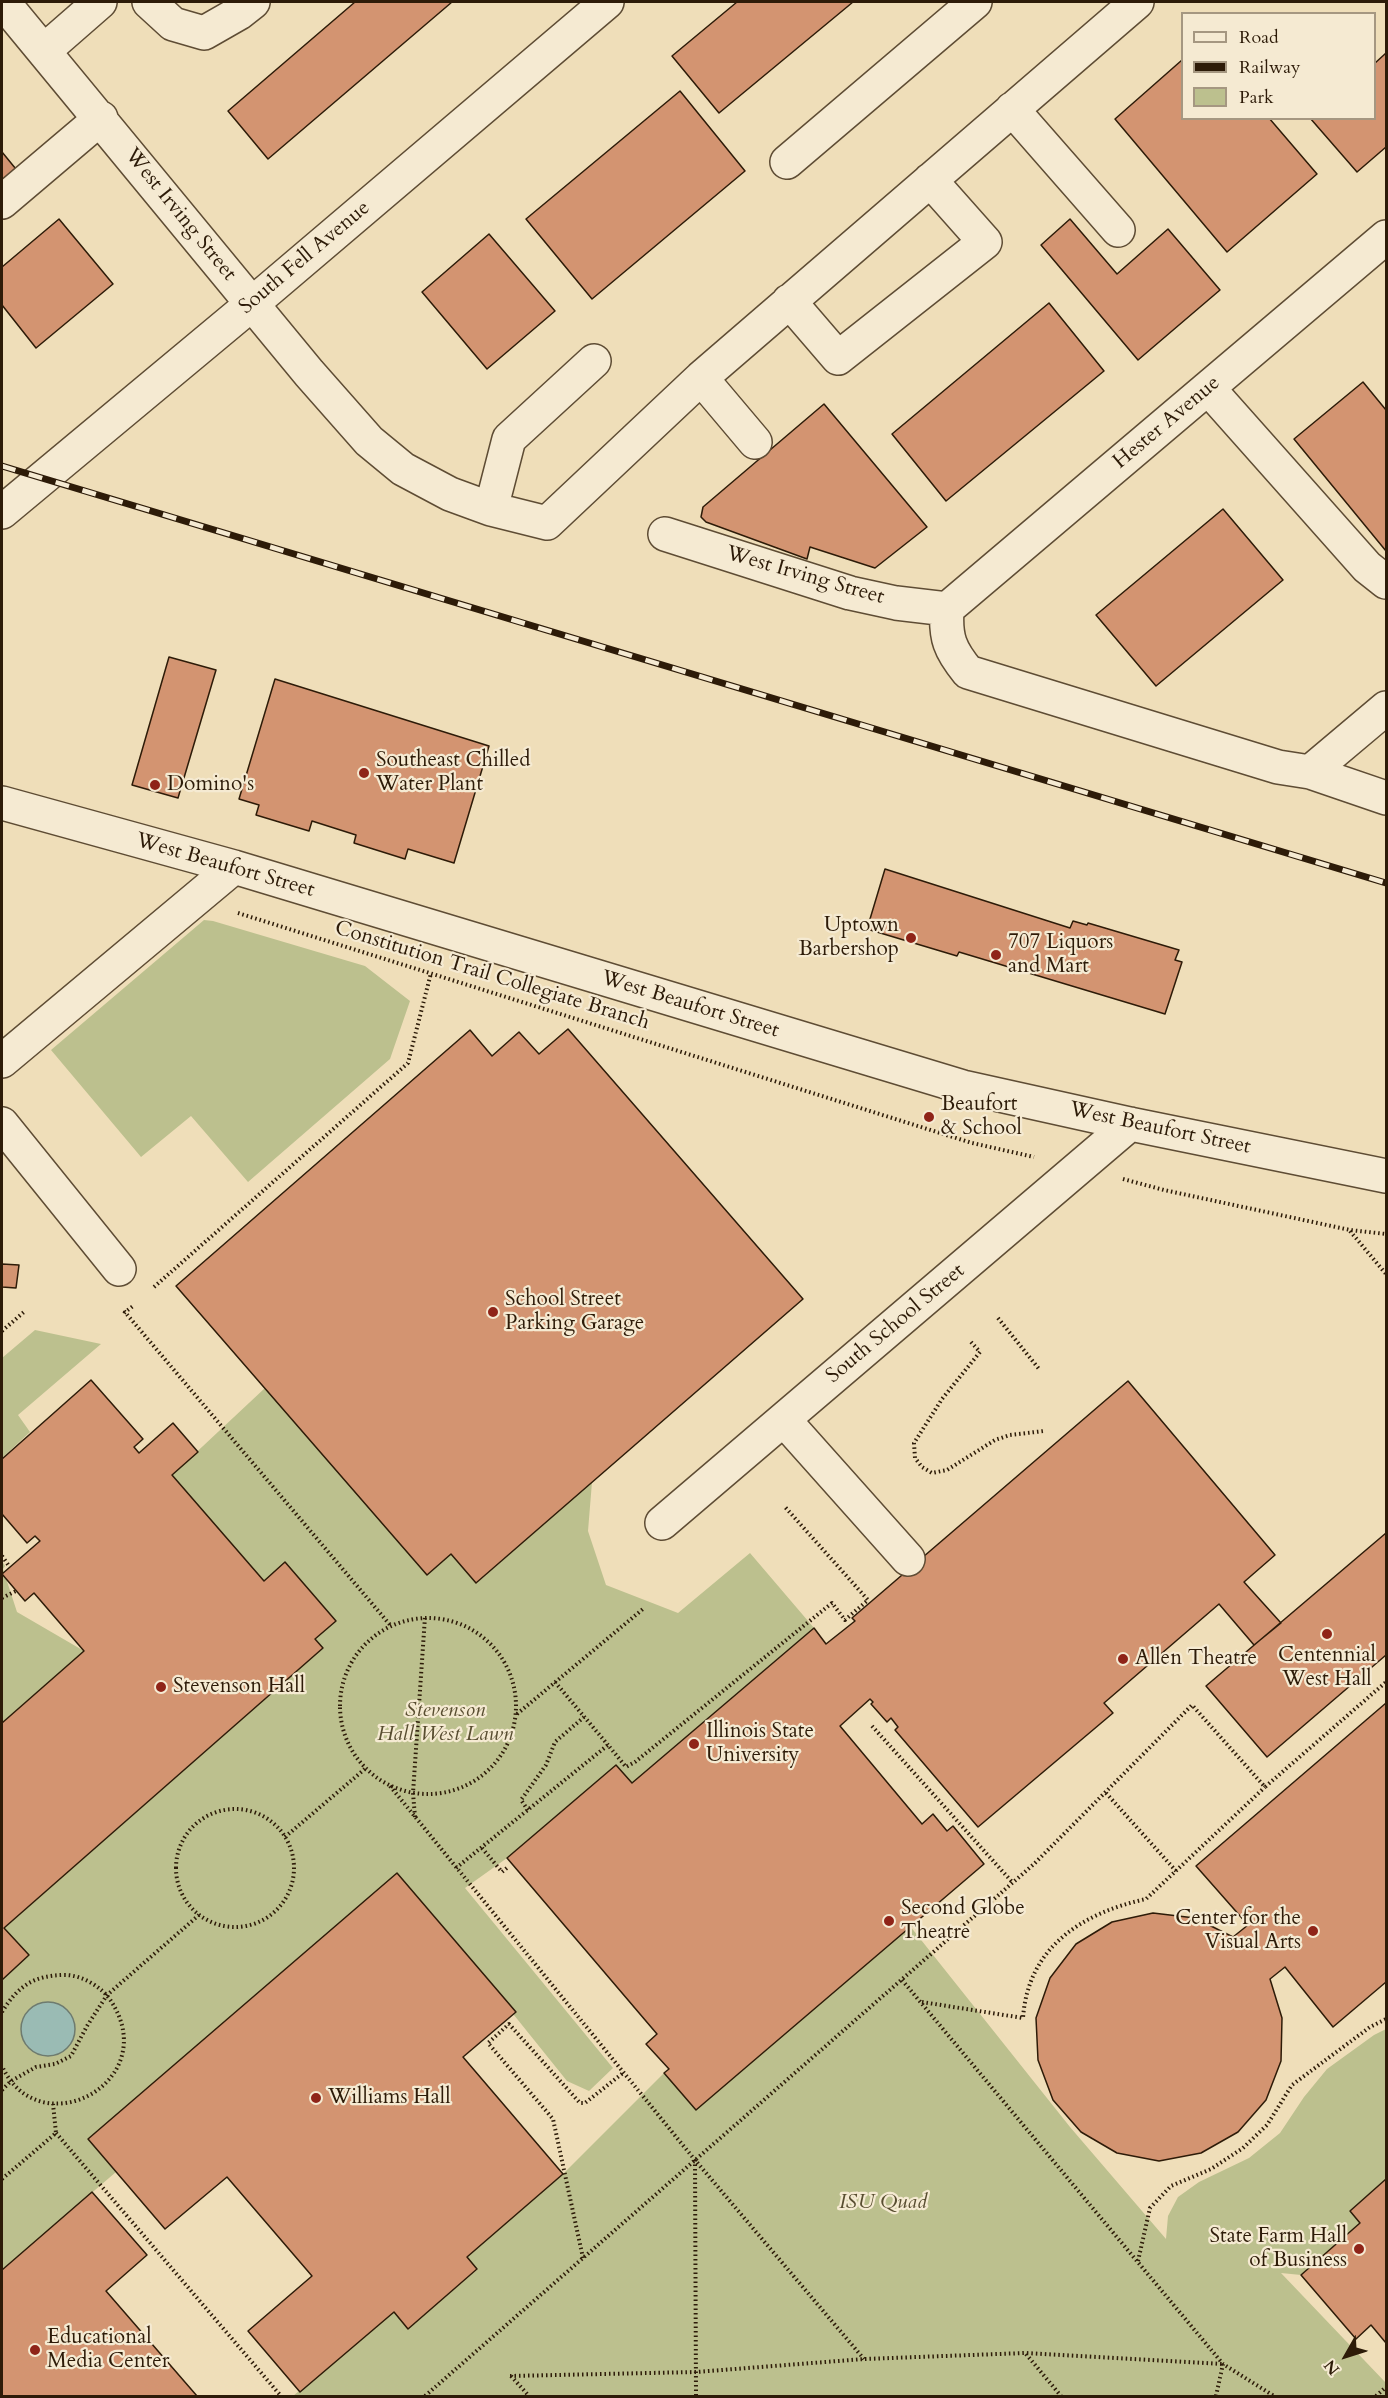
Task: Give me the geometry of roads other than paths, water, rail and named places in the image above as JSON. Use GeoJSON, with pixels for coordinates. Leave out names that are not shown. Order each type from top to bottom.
{"type":"FeatureCollection","features":[{"type":"Feature","properties":{"kind":"street","name":"West Irving Street"},"geometry":{"type":"LineString","coordinates":[[3,2],[45,50],[309,373],[369,441],[403,469],[450,494],[491,509],[547,523],[701,378]]}},
{"type":"Feature","properties":{"kind":"street"},"geometry":{"type":"LineString","coordinates":[[45,50],[100,2]]}},
{"type":"Feature","properties":{"kind":"street"},"geometry":{"type":"LineString","coordinates":[[149,2],[173,24],[204,33],[239,13],[252,2]]}},
{"type":"Feature","properties":{"kind":"street","name":"South Fell Avenue"},"geometry":{"type":"LineString","coordinates":[[2,512],[253,303],[607,2]]}},
{"type":"Feature","properties":{"kind":"street"},"geometry":{"type":"LineString","coordinates":[[787,162],[975,2]]}},
{"type":"Feature","properties":{"kind":"street"},"geometry":{"type":"LineString","coordinates":[[755,442],[701,378],[1137,2]]}},
{"type":"Feature","properties":{"kind":"street"},"geometry":{"type":"LineString","coordinates":[[1012,109],[1118,230]]}},
{"type":"Feature","properties":{"kind":"street"},"geometry":{"type":"LineString","coordinates":[[2,202],[101,118]]}},
{"type":"Feature","properties":{"kind":"street"},"geometry":{"type":"LineString","coordinates":[[789,302],[838,358],[985,242],[930,180]]}},
{"type":"Feature","properties":{"kind":"street","name":"Hester Avenue"},"geometry":{"type":"LineString","coordinates":[[947,609],[1386,237]]}},
{"type":"Feature","properties":{"kind":"street"},"geometry":{"type":"LineString","coordinates":[[491,509],[509,439],[594,361]]}},
{"type":"Feature","properties":{"kind":"street"},"geometry":{"type":"LineString","coordinates":[[1208,387],[1367,567],[1386,582]]}},
{"type":"Feature","properties":{"kind":"street","name":"West Irving Street"},"geometry":{"type":"LineString","coordinates":[[665,534],[850,593],[896,603],[947,609]]}},
{"type":"Feature","properties":{"kind":"street"},"geometry":{"type":"LineString","coordinates":[[947,609],[946,629],[950,648],[968,672],[1278,767],[1310,772],[1386,798]]}},
{"type":"Feature","properties":{"kind":"street"},"geometry":{"type":"LineString","coordinates":[[1310,772],[1386,708]]}},
{"type":"Feature","properties":{"kind":"street","name":"West Beaufort Street"},"geometry":{"type":"LineString","coordinates":[[2,803],[234,867],[963,1087],[1130,1124],[1386,1176]]}},
{"type":"Feature","properties":{"kind":"street"},"geometry":{"type":"LineString","coordinates":[[2,1061],[234,867]]}},
{"type":"Feature","properties":{"kind":"street"},"geometry":{"type":"LineString","coordinates":[[2,1124],[119,1269]]}},
{"type":"Feature","properties":{"kind":"street","name":"South School Street"},"geometry":{"type":"LineString","coordinates":[[662,1523],[1130,1124]]}},
{"type":"Feature","properties":{"kind":"street"},"geometry":{"type":"LineString","coordinates":[[784,1420],[908,1559]]}},
{"type":"Feature","properties":{"kind":"water"},"geometry":{"type":"Polygon","coordinates":[[[48,2002],[58,2004],[67,2010],[73,2019],[75,2029],[73,2039],[67,2048],[58,2054],[48,2056],[38,2054],[29,2048],[23,2039],[21,2029],[23,2019],[29,2010],[38,2004],[48,2002]]]}},
{"type":"Feature","properties":{"kind":"railway"},"geometry":{"type":"LineString","coordinates":[[2,466],[1386,883]]}},
{"type":"Feature","properties":{"kind":"place","name":"Southeast Chilled Water Plant"},"geometry":{"type":"Point","coordinates":[364,773]}},
{"type":"Feature","properties":{"kind":"place","name":"Domino's"},"geometry":{"type":"Point","coordinates":[155,785]}},
{"type":"Feature","properties":{"kind":"place","name":"Uptown Barbershop"},"geometry":{"type":"Point","coordinates":[911,938]}},
{"type":"Feature","properties":{"kind":"place","name":"707 Liquors and Mart"},"geometry":{"type":"Point","coordinates":[996,955]}},
{"type":"Feature","properties":{"kind":"place","name":"Beaufort & School"},"geometry":{"type":"Point","coordinates":[929,1117]}},
{"type":"Feature","properties":{"kind":"place","name":"School Street Parking Garage"},"geometry":{"type":"Point","coordinates":[493,1312]}},
{"type":"Feature","properties":{"kind":"place","name":"Centennial West Hall"},"geometry":{"type":"Point","coordinates":[1327,1634]}},
{"type":"Feature","properties":{"kind":"place","name":"Allen Theatre"},"geometry":{"type":"Point","coordinates":[1123,1659]}},
{"type":"Feature","properties":{"kind":"place","name":"Stevenson Hall"},"geometry":{"type":"Point","coordinates":[161,1687]}},
{"type":"Feature","properties":{"kind":"place","name":"Illinois State University"},"geometry":{"type":"Point","coordinates":[694,1744]}},
{"type":"Feature","properties":{"kind":"place","name":"Second Globe Theatre"},"geometry":{"type":"Point","coordinates":[889,1921]}},
{"type":"Feature","properties":{"kind":"place","name":"Center for the Visual Arts"},"geometry":{"type":"Point","coordinates":[1313,1931]}},
{"type":"Feature","properties":{"kind":"place","name":"Williams Hall"},"geometry":{"type":"Point","coordinates":[316,2098]}},
{"type":"Feature","properties":{"kind":"place","name":"State Farm Hall of Business"},"geometry":{"type":"Point","coordinates":[1359,2249]}},
{"type":"Feature","properties":{"kind":"place","name":"Educational Media Center"},"geometry":{"type":"Point","coordinates":[35,2350]}},
{"type":"Feature","properties":{"kind":"park label","name":"Stevenson Hall West Lawn"},"geometry":{"type":"Point","coordinates":[445,1723]}},
{"type":"Feature","properties":{"kind":"park label","name":"ISU Quad"},"geometry":{"type":"Point","coordinates":[883,2203]}}]}
